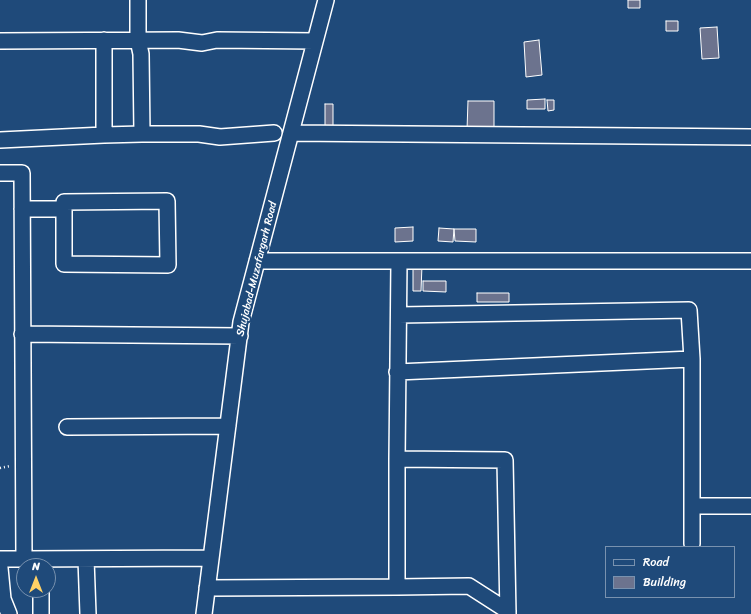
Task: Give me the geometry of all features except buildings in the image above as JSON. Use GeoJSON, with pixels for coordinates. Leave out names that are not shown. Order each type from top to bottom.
{"type":"FeatureCollection","features":[{"type":"Feature","properties":{"kind":"street"},"geometry":{"type":"LineString","coordinates":[[138,0],[138,40],[141,54],[142,134]]}},
{"type":"Feature","properties":{"kind":"street","name":"Shujabad-Muzafargarh Road"},"geometry":{"type":"LineString","coordinates":[[204,614],[241,322],[326,0]]}},
{"type":"Feature","properties":{"kind":"street"},"geometry":{"type":"LineString","coordinates":[[104,40],[104,135]]}},
{"type":"Feature","properties":{"kind":"street"},"geometry":{"type":"LineString","coordinates":[[0,41],[178,40],[202,43],[217,40],[315,41]]}},
{"type":"Feature","properties":{"kind":"street"},"geometry":{"type":"LineString","coordinates":[[0,140],[142,134],[199,134],[220,137],[274,133]]}},
{"type":"Feature","properties":{"kind":"street"},"geometry":{"type":"LineString","coordinates":[[291,133],[751,137]]}},
{"type":"Feature","properties":{"kind":"street"},"geometry":{"type":"LineString","coordinates":[[0,174],[22,173],[24,558]]}},
{"type":"Feature","properties":{"kind":"street"},"geometry":{"type":"LineString","coordinates":[[167,201],[168,265],[64,264],[64,209],[64,202],[167,201]]}},
{"type":"Feature","properties":{"kind":"street"},"geometry":{"type":"LineString","coordinates":[[22,209],[64,209]]}},
{"type":"Feature","properties":{"kind":"street"},"geometry":{"type":"LineString","coordinates":[[257,262],[751,262]]}},
{"type":"Feature","properties":{"kind":"street"},"geometry":{"type":"LineString","coordinates":[[397,587],[397,372],[399,262]]}},
{"type":"Feature","properties":{"kind":"street"},"geometry":{"type":"LineString","coordinates":[[399,314],[689,310],[692,359],[692,544]]}},
{"type":"Feature","properties":{"kind":"street"},"geometry":{"type":"LineString","coordinates":[[22,334],[240,336]]}},
{"type":"Feature","properties":{"kind":"street"},"geometry":{"type":"LineString","coordinates":[[397,372],[692,359]]}},
{"type":"Feature","properties":{"kind":"street"},"geometry":{"type":"LineString","coordinates":[[67,427],[228,426]]}},
{"type":"Feature","properties":{"kind":"street"},"geometry":{"type":"LineString","coordinates":[[397,459],[505,460],[508,612]]}},
{"type":"Feature","properties":{"kind":"street"},"geometry":{"type":"LineString","coordinates":[[692,506],[751,506]]}},
{"type":"Feature","properties":{"kind":"street"},"geometry":{"type":"LineString","coordinates":[[56,562],[86,559],[210,558]]}},
{"type":"Feature","properties":{"kind":"street"},"geometry":{"type":"LineString","coordinates":[[0,559],[16,559]]}},
{"type":"Feature","properties":{"kind":"street"},"geometry":{"type":"LineString","coordinates":[[86,559],[88,614]]}},
{"type":"Feature","properties":{"kind":"street"},"geometry":{"type":"LineString","coordinates":[[0,568],[3,598],[9,614]]}},
{"type":"Feature","properties":{"kind":"street"},"geometry":{"type":"LineString","coordinates":[[207,588],[469,586],[508,612]]}},
{"type":"Feature","properties":{"kind":"street"},"geometry":{"type":"LineString","coordinates":[[41,598],[41,614]]}}]}
